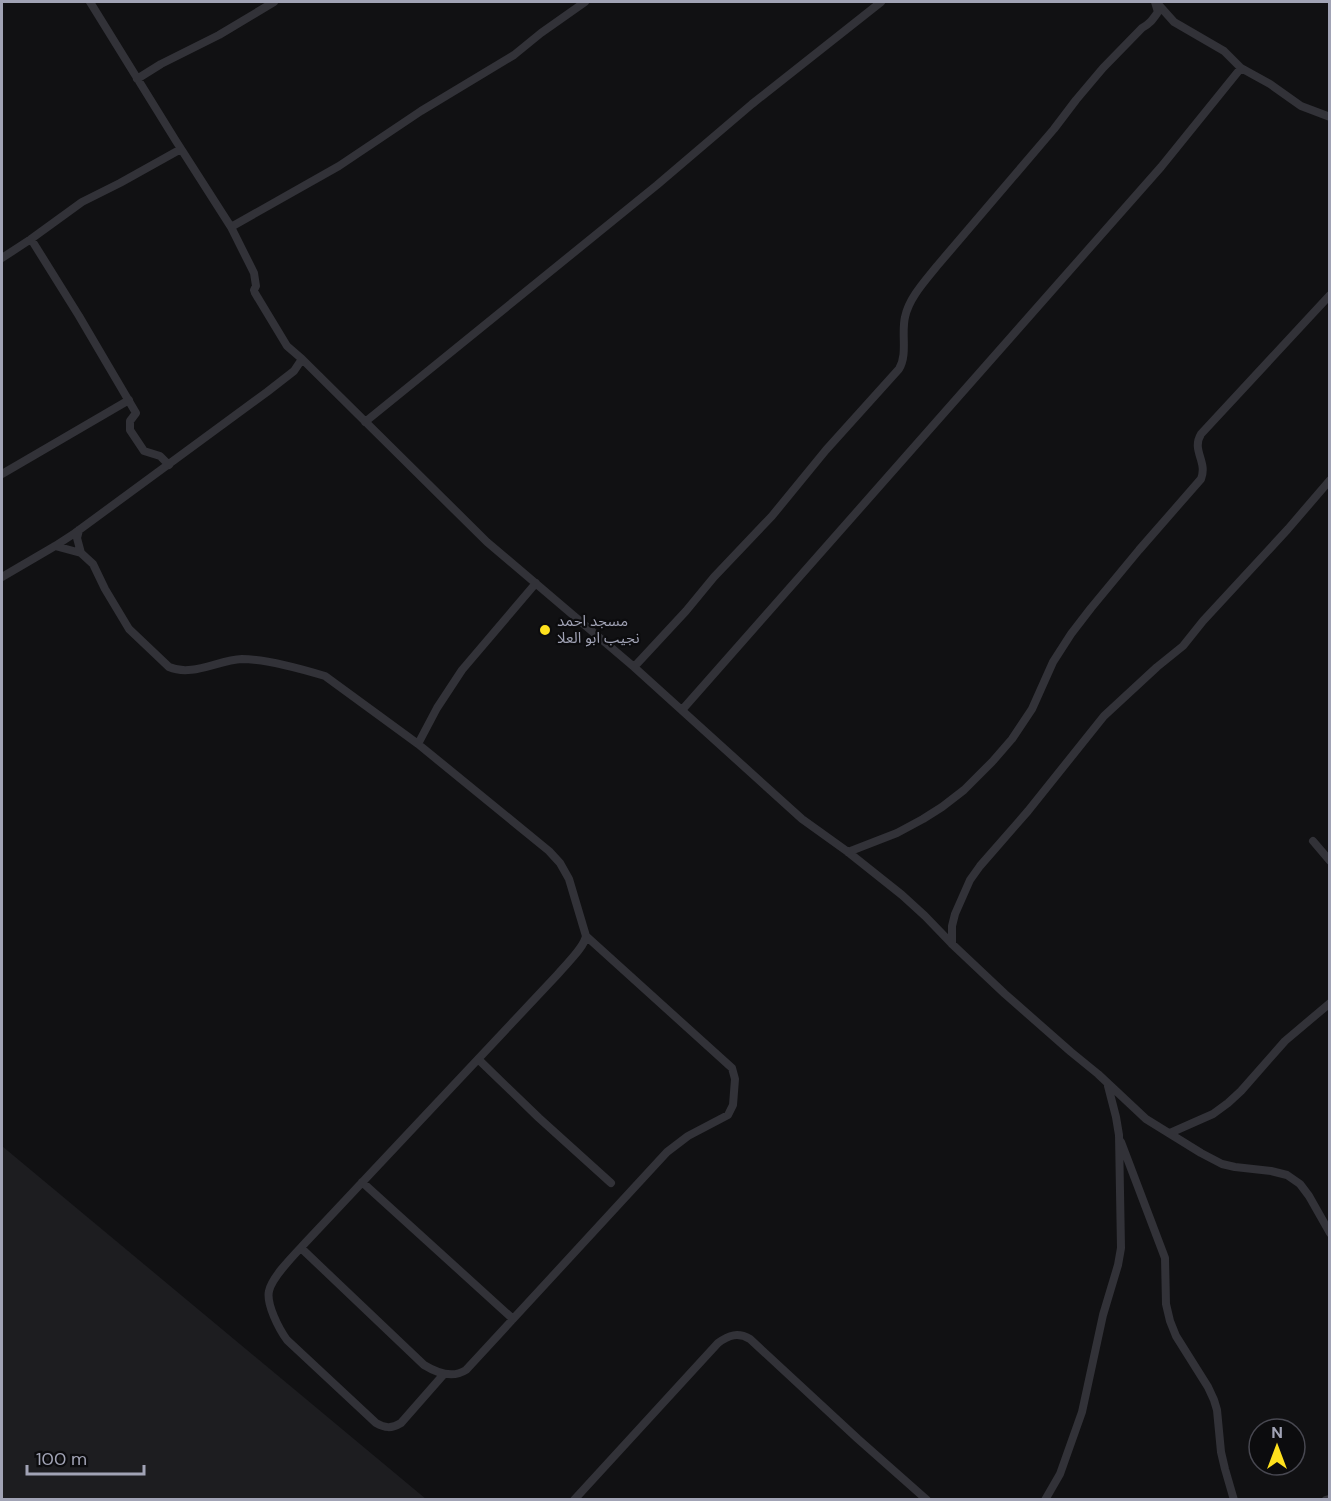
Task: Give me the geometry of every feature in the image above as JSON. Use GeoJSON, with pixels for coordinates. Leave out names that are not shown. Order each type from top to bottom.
{"type":"FeatureCollection","features":[{"type":"Feature","properties":{"kind":"street"},"geometry":{"type":"LineString","coordinates":[[90,2],[231,227],[255,277],[255,293],[287,346],[487,542],[634,667],[802,819],[902,895],[952,944],[1146,1119],[1228,1166],[1287,1175],[1300,1184],[1309,1196],[1329,1233]]}},
{"type":"Feature","properties":{"kind":"street"},"geometry":{"type":"LineString","coordinates":[[138,79],[161,63],[219,35],[274,2]]}},
{"type":"Feature","properties":{"kind":"street"},"geometry":{"type":"LineString","coordinates":[[231,227],[339,166],[421,111],[514,55],[585,2]]}},
{"type":"Feature","properties":{"kind":"street"},"geometry":{"type":"LineString","coordinates":[[365,422],[657,185],[752,104],[881,2]]}},
{"type":"Feature","properties":{"kind":"street"},"geometry":{"type":"LineString","coordinates":[[1156,2],[1174,22],[1224,51],[1240,68],[1270,84],[1301,106],[1329,117]]}},
{"type":"Feature","properties":{"kind":"street"},"geometry":{"type":"LineString","coordinates":[[634,667],[772,516],[808,470],[899,369],[903,358],[905,316],[918,290],[1096,76],[1142,27],[1153,20],[1158,12],[1156,2]]}},
{"type":"Feature","properties":{"kind":"street"},"geometry":{"type":"LineString","coordinates":[[682,710],[1161,167],[1240,68]]}},
{"type":"Feature","properties":{"kind":"street"},"geometry":{"type":"LineString","coordinates":[[2,258],[82,202],[181,149]]}},
{"type":"Feature","properties":{"kind":"street"},"geometry":{"type":"LineString","coordinates":[[31,239],[80,316],[136,413],[130,421],[130,430],[144,451],[160,456],[169,465]]}},
{"type":"Feature","properties":{"kind":"street"},"geometry":{"type":"LineString","coordinates":[[848,852],[897,833],[942,807],[964,789],[1012,739],[1032,709],[1053,662],[1071,634],[1118,575],[1201,479],[1203,469],[1197,446],[1201,434],[1329,295]]}},
{"type":"Feature","properties":{"kind":"street"},"geometry":{"type":"LineString","coordinates":[[2,577],[79,530],[169,465],[294,371],[302,359]]}},
{"type":"Feature","properties":{"kind":"street"},"geometry":{"type":"LineString","coordinates":[[2,474],[129,400]]}},
{"type":"Feature","properties":{"kind":"street"},"geometry":{"type":"LineString","coordinates":[[952,944],[955,914],[970,880],[980,866],[1028,811],[1104,716],[1184,646],[1203,621],[1288,529],[1329,480]]}},
{"type":"Feature","properties":{"kind":"street"},"geometry":{"type":"LineString","coordinates":[[79,530],[77,538],[81,553]]}},
{"type":"Feature","properties":{"kind":"street"},"geometry":{"type":"LineString","coordinates":[[55,546],[81,553],[93,564],[129,629],[169,667],[186,670],[242,659],[266,662],[325,676],[418,744],[549,851],[560,863],[568,879],[586,936],[732,1068],[735,1079],[733,1105],[728,1115],[687,1136],[668,1152],[466,1370],[457,1375],[444,1374],[424,1365],[301,1248]]}},
{"type":"Feature","properties":{"kind":"street"},"geometry":{"type":"LineString","coordinates":[[418,744],[448,690],[462,670],[536,583]]}},
{"type":"Feature","properties":{"kind":"street"},"geometry":{"type":"LineString","coordinates":[[1313,841],[1329,861]]}},
{"type":"Feature","properties":{"kind":"street"},"geometry":{"type":"LineString","coordinates":[[444,1374],[400,1423],[395,1427],[382,1427],[287,1340],[272,1310],[269,1290],[284,1267],[301,1248],[558,974],[582,946],[586,936]]}},
{"type":"Feature","properties":{"kind":"street"},"geometry":{"type":"LineString","coordinates":[[1170,1133],[1213,1114],[1228,1103],[1286,1041],[1329,1003]]}},
{"type":"Feature","properties":{"kind":"street"},"geometry":{"type":"LineString","coordinates":[[478,1059],[611,1183]]}},
{"type":"Feature","properties":{"kind":"street"},"geometry":{"type":"LineString","coordinates":[[1045,1500],[1060,1474],[1082,1412],[1103,1315],[1121,1248],[1119,1135],[1108,1084]]}},
{"type":"Feature","properties":{"kind":"street"},"geometry":{"type":"LineString","coordinates":[[1119,1135],[1166,1258],[1166,1304],[1170,1321],[1176,1336],[1214,1400],[1223,1460],[1234,1500]]}},
{"type":"Feature","properties":{"kind":"street"},"geometry":{"type":"LineString","coordinates":[[362,1182],[513,1319]]}},
{"type":"Feature","properties":{"kind":"street"},"geometry":{"type":"LineString","coordinates":[[574,1500],[718,1343],[735,1334],[750,1339],[927,1500]]}},
{"type":"Feature","properties":{"kind":"shaded area"},"geometry":{"type":"Polygon","coordinates":[[[2,1146],[426,1499],[2,1499],[2,1146]]]}},
{"type":"Feature","properties":{"kind":"place","name":"مسجد احمد نجيب ابو العلا"},"geometry":{"type":"Point","coordinates":[545,630]}}]}
